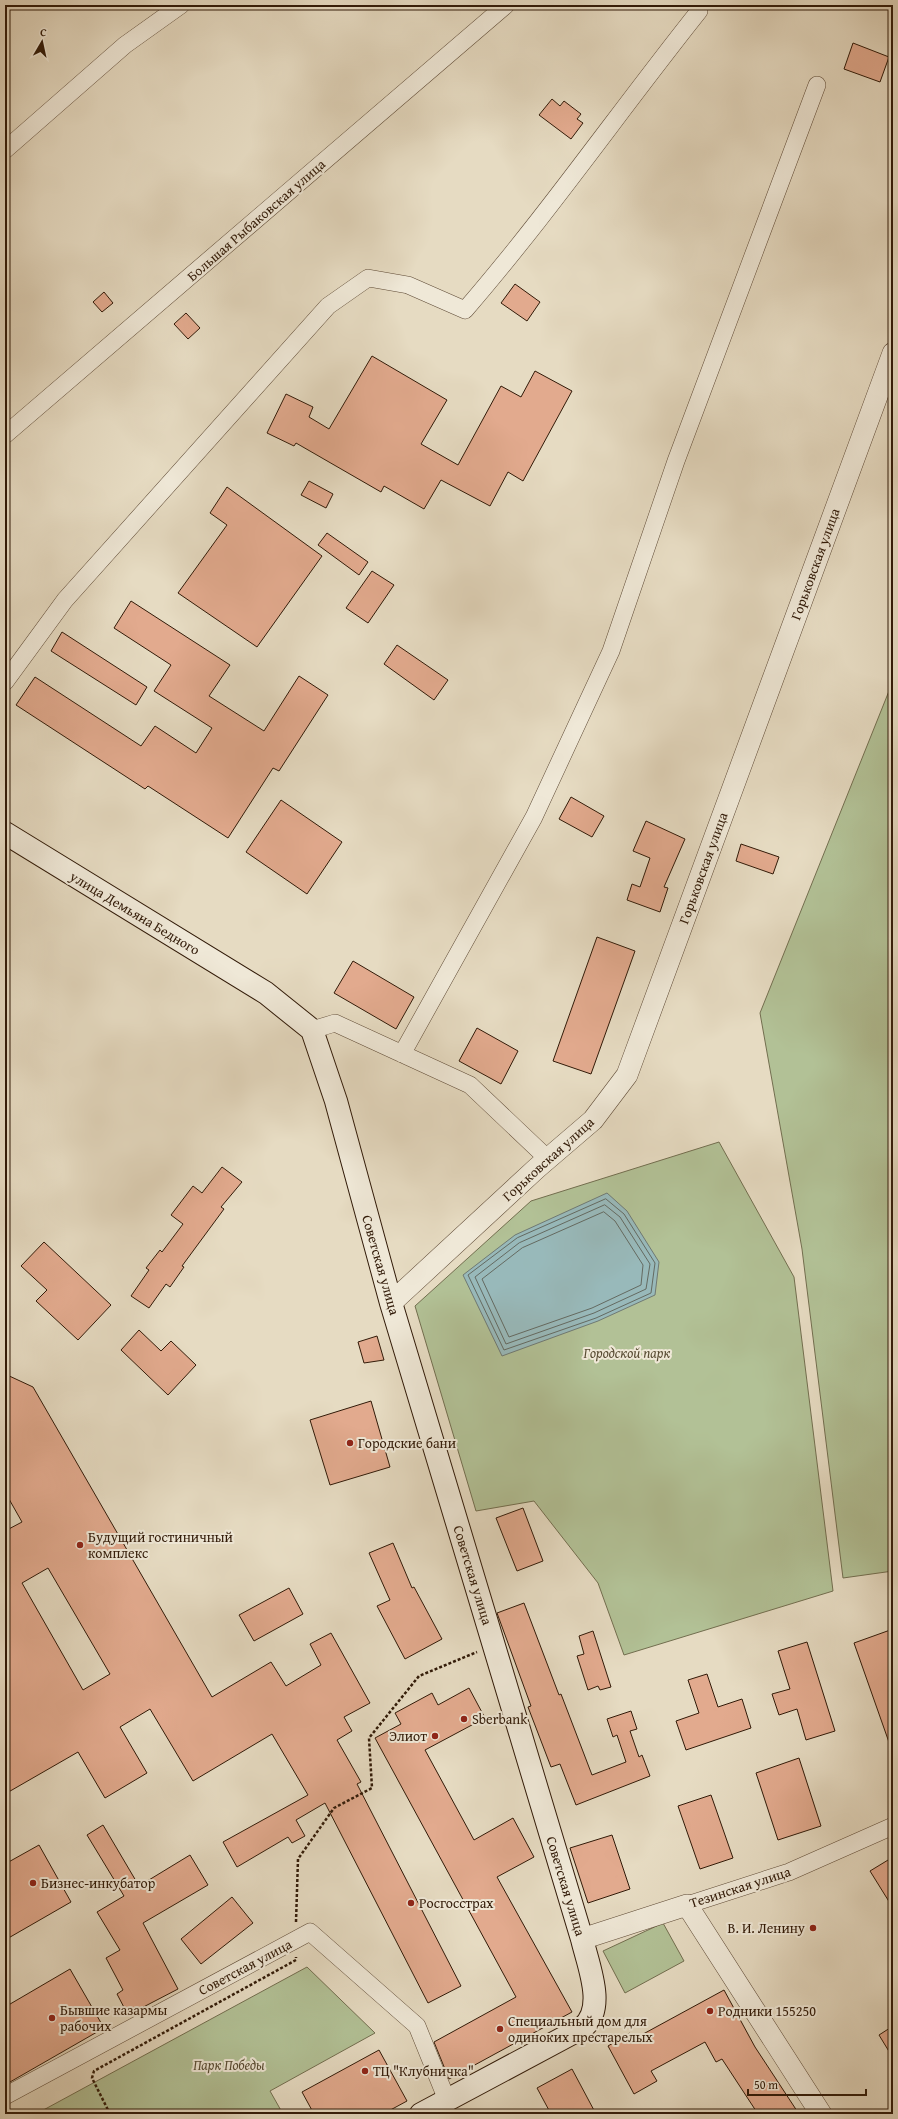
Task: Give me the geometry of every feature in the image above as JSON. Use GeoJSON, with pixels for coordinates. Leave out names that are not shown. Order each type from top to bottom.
{"type":"FeatureCollection","features":[{"type":"Feature","properties":{"kind":"main road","name":"улица Демьяна Бедного"},"geometry":{"type":"LineString","coordinates":[[5,833],[266,993],[312,1030]]}},
{"type":"Feature","properties":{"kind":"main road","name":"Советская улица"},"geometry":{"type":"LineString","coordinates":[[312,1030],[336,1101],[391,1303],[582,1939],[594,1996],[593,2012],[590,2022],[582,2028],[421,2114]]}},
{"type":"Feature","properties":{"kind":"street"},"geometry":{"type":"LineString","coordinates":[[5,150],[125,45],[181,5]]}},
{"type":"Feature","properties":{"kind":"street","name":"Большая Рыбаковская улица"},"geometry":{"type":"LineString","coordinates":[[5,434],[506,5]]}},
{"type":"Feature","properties":{"kind":"street"},"geometry":{"type":"LineString","coordinates":[[5,682],[65,600],[328,306],[368,278],[408,285],[465,310],[501,268],[643,81],[699,11]]}},
{"type":"Feature","properties":{"kind":"street"},"geometry":{"type":"LineString","coordinates":[[402,1054],[534,817],[611,652],[676,461],[817,85]]}},
{"type":"Feature","properties":{"kind":"street","name":"Горьковская улица"},"geometry":{"type":"LineString","coordinates":[[391,1303],[548,1159],[593,1120],[627,1075],[893,353]]}},
{"type":"Feature","properties":{"kind":"street"},"geometry":{"type":"LineString","coordinates":[[312,1030],[335,1023],[470,1085],[548,1159]]}},
{"type":"Feature","properties":{"kind":"street","name":"Тезинская улица"},"geometry":{"type":"LineString","coordinates":[[582,1939],[789,1872],[893,1826]]}},
{"type":"Feature","properties":{"kind":"street"},"geometry":{"type":"LineString","coordinates":[[687,1905],[820,2114]]}},
{"type":"Feature","properties":{"kind":"street","name":"Советская улица"},"geometry":{"type":"LineString","coordinates":[[5,2096],[310,1932],[418,2026],[447,2100]]}},
{"type":"Feature","properties":{"kind":"path"},"geometry":{"type":"LineString","coordinates":[[110,2114],[93,2082],[92,2076],[94,2071],[296,1960],[298,1859],[334,1808],[372,1788],[369,1738],[419,1676],[494,1644]]}},
{"type":"Feature","properties":{"kind":"green space"},"geometry":{"type":"Polygon","coordinates":[[[893,681],[893,1571],[843,1578],[802,1249],[760,1013],[893,681]]]}},
{"type":"Feature","properties":{"kind":"green space","name":"Городской парк"},"geometry":{"type":"Polygon","coordinates":[[[719,1142],[794,1277],[833,1591],[624,1655],[598,1583],[534,1501],[476,1511],[415,1306],[531,1201],[719,1142]]]}},
{"type":"Feature","properties":{"kind":"green space"},"geometry":{"type":"Polygon","coordinates":[[[663,1923],[684,1961],[625,1993],[603,1951],[663,1923]]]}},
{"type":"Feature","properties":{"kind":"green space","name":"Парк Победы"},"geometry":{"type":"Polygon","coordinates":[[[307,1967],[375,2033],[270,2091],[283,2114],[36,2114],[307,1967]]]}},
{"type":"Feature","properties":{"kind":"water"},"geometry":{"type":"Polygon","coordinates":[[[607,1193],[627,1211],[659,1262],[655,1295],[598,1321],[502,1356],[463,1275],[515,1235],[607,1193]]]}},
{"type":"Feature","properties":{"kind":"building"},"geometry":{"type":"Polygon","coordinates":[[[853,43],[889,57],[880,82],[844,69],[853,43]]]}},
{"type":"Feature","properties":{"kind":"building"},"geometry":{"type":"Polygon","coordinates":[[[552,99],[560,106],[564,101],[581,114],[577,119],[583,123],[571,139],[539,115],[552,99]]]}},
{"type":"Feature","properties":{"kind":"building"},"geometry":{"type":"Polygon","coordinates":[[[515,284],[540,302],[527,321],[501,303],[515,284]]]}},
{"type":"Feature","properties":{"kind":"building"},"geometry":{"type":"Polygon","coordinates":[[[104,292],[113,303],[102,312],[93,302],[104,292]]]}},
{"type":"Feature","properties":{"kind":"building"},"geometry":{"type":"Polygon","coordinates":[[[186,313],[200,328],[188,339],[174,324],[186,313]]]}},
{"type":"Feature","properties":{"kind":"building"},"geometry":{"type":"Polygon","coordinates":[[[372,356],[447,400],[421,444],[458,465],[501,386],[521,397],[535,371],[572,391],[523,481],[508,472],[490,506],[441,480],[424,509],[384,486],[381,492],[296,443],[294,446],[267,433],[286,394],[313,407],[309,417],[329,429],[372,356]]]}},
{"type":"Feature","properties":{"kind":"building"},"geometry":{"type":"Polygon","coordinates":[[[309,481],[333,494],[326,508],[301,495],[309,481]]]}},
{"type":"Feature","properties":{"kind":"building"},"geometry":{"type":"Polygon","coordinates":[[[227,487],[322,556],[257,647],[178,593],[227,525],[210,513],[227,487]]]}},
{"type":"Feature","properties":{"kind":"building"},"geometry":{"type":"Polygon","coordinates":[[[327,533],[368,562],[359,575],[318,545],[327,533]]]}},
{"type":"Feature","properties":{"kind":"building"},"geometry":{"type":"Polygon","coordinates":[[[372,571],[394,585],[368,623],[346,608],[372,571]]]}},
{"type":"Feature","properties":{"kind":"building"},"geometry":{"type":"Polygon","coordinates":[[[131,601],[230,665],[209,696],[264,731],[299,676],[328,695],[279,771],[273,768],[228,838],[148,786],[145,789],[16,705],[35,677],[141,746],[155,726],[196,753],[212,728],[154,691],[171,665],[114,628],[131,601]]]}},
{"type":"Feature","properties":{"kind":"building"},"geometry":{"type":"Polygon","coordinates":[[[62,632],[147,687],[136,705],[51,651],[62,632]]]}},
{"type":"Feature","properties":{"kind":"building"},"geometry":{"type":"Polygon","coordinates":[[[397,645],[448,680],[434,700],[384,664],[397,645]]]}},
{"type":"Feature","properties":{"kind":"building"},"geometry":{"type":"Polygon","coordinates":[[[571,797],[604,816],[592,837],[559,819],[571,797]]]}},
{"type":"Feature","properties":{"kind":"building"},"geometry":{"type":"Polygon","coordinates":[[[281,800],[342,842],[307,894],[246,852],[281,800]]]}},
{"type":"Feature","properties":{"kind":"building"},"geometry":{"type":"Polygon","coordinates":[[[646,821],[685,839],[664,887],[668,888],[660,912],[627,900],[632,884],[640,887],[650,858],[633,851],[646,821]]]}},
{"type":"Feature","properties":{"kind":"building"},"geometry":{"type":"Polygon","coordinates":[[[741,844],[779,857],[773,874],[736,861],[741,844]]]}},
{"type":"Feature","properties":{"kind":"building"},"geometry":{"type":"Polygon","coordinates":[[[597,937],[635,951],[591,1074],[553,1061],[597,937]]]}},
{"type":"Feature","properties":{"kind":"building"},"geometry":{"type":"Polygon","coordinates":[[[353,961],[414,997],[396,1029],[334,993],[353,961]]]}},
{"type":"Feature","properties":{"kind":"building"},"geometry":{"type":"Polygon","coordinates":[[[477,1028],[518,1051],[501,1084],[459,1061],[477,1028]]]}},
{"type":"Feature","properties":{"kind":"building"},"geometry":{"type":"Polygon","coordinates":[[[222,1167],[242,1182],[221,1207],[224,1209],[182,1266],[184,1267],[170,1287],[166,1284],[149,1308],[131,1296],[149,1270],[146,1268],[160,1250],[162,1252],[183,1224],[171,1215],[193,1186],[202,1193],[222,1167]]]}},
{"type":"Feature","properties":{"kind":"building"},"geometry":{"type":"Polygon","coordinates":[[[44,1242],[111,1305],[78,1340],[36,1301],[47,1290],[21,1266],[44,1242]]]}},
{"type":"Feature","properties":{"kind":"building"},"geometry":{"type":"Polygon","coordinates":[[[139,1330],[161,1351],[171,1341],[196,1365],[168,1395],[121,1350],[139,1330]]]}},
{"type":"Feature","properties":{"kind":"building"},"geometry":{"type":"Polygon","coordinates":[[[377,1336],[384,1360],[364,1363],[358,1342],[377,1336]]]}},
{"type":"Feature","properties":{"kind":"building"},"geometry":{"type":"Polygon","coordinates":[[[5,1374],[33,1387],[212,1697],[271,1662],[286,1686],[321,1665],[310,1644],[331,1633],[370,1703],[344,1717],[352,1731],[337,1740],[361,1782],[357,1784],[461,1986],[428,2003],[325,1803],[296,1820],[305,1836],[292,1843],[288,1837],[237,1867],[223,1842],[308,1795],[272,1734],[193,1781],[150,1709],[120,1727],[147,1773],[105,1798],[78,1752],[5,1794],[5,1531],[22,1522],[5,1492],[5,1374]],[[48,1568],[22,1583],[83,1690],[110,1674],[48,1568]]]}},
{"type":"Feature","properties":{"kind":"building","name":"Городские бани"},"geometry":{"type":"Polygon","coordinates":[[[371,1401],[390,1467],[330,1485],[310,1420],[371,1401]]]}},
{"type":"Feature","properties":{"kind":"building"},"geometry":{"type":"Polygon","coordinates":[[[523,1508],[543,1561],[517,1571],[496,1518],[523,1508]]]}},
{"type":"Feature","properties":{"kind":"building"},"geometry":{"type":"Polygon","coordinates":[[[393,1543],[412,1588],[414,1587],[442,1639],[405,1659],[377,1606],[390,1600],[369,1553],[393,1543]]]}},
{"type":"Feature","properties":{"kind":"building"},"geometry":{"type":"Polygon","coordinates":[[[289,1588],[303,1614],[254,1641],[239,1615],[289,1588]]]}},
{"type":"Feature","properties":{"kind":"building"},"geometry":{"type":"Polygon","coordinates":[[[524,1603],[559,1695],[561,1694],[592,1775],[626,1762],[617,1735],[613,1737],[607,1719],[631,1711],[637,1729],[630,1731],[639,1757],[642,1755],[650,1776],[576,1805],[560,1764],[551,1767],[528,1707],[531,1706],[497,1613],[524,1603]]]}},
{"type":"Feature","properties":{"kind":"building"},"geometry":{"type":"Polygon","coordinates":[[[893,1629],[893,1747],[891,1748],[854,1643],[893,1629]]]}},
{"type":"Feature","properties":{"kind":"building"},"geometry":{"type":"Polygon","coordinates":[[[593,1631],[611,1687],[600,1690],[598,1686],[588,1690],[577,1656],[584,1654],[579,1636],[593,1631]]]}},
{"type":"Feature","properties":{"kind":"building"},"geometry":{"type":"Polygon","coordinates":[[[807,1642],[835,1731],[806,1740],[797,1709],[779,1715],[772,1694],[790,1689],[778,1651],[807,1642]]]}},
{"type":"Feature","properties":{"kind":"building"},"geometry":{"type":"Polygon","coordinates":[[[707,1674],[718,1707],[742,1699],[751,1728],[686,1750],[676,1721],[699,1713],[688,1680],[707,1674]]]}},
{"type":"Feature","properties":{"kind":"building"},"geometry":{"type":"Polygon","coordinates":[[[469,1688],[485,1718],[425,1750],[474,1840],[513,1818],[534,1857],[497,1877],[572,2012],[449,2079],[434,2042],[516,1997],[375,1738],[401,1724],[395,1713],[432,1693],[438,1705],[469,1688]]]}},
{"type":"Feature","properties":{"kind":"building"},"geometry":{"type":"Polygon","coordinates":[[[799,1758],[821,1826],[778,1840],[756,1773],[799,1758]]]}},
{"type":"Feature","properties":{"kind":"building"},"geometry":{"type":"Polygon","coordinates":[[[711,1795],[733,1858],[700,1869],[678,1806],[711,1795]]]}},
{"type":"Feature","properties":{"kind":"building"},"geometry":{"type":"Polygon","coordinates":[[[103,1825],[139,1886],[190,1855],[208,1885],[143,1923],[178,1989],[128,2015],[117,1994],[123,1990],[106,1958],[120,1950],[97,1912],[124,1896],[87,1835],[103,1825]]]}},
{"type":"Feature","properties":{"kind":"building"},"geometry":{"type":"Polygon","coordinates":[[[612,1835],[630,1889],[588,1903],[570,1848],[612,1835]]]}},
{"type":"Feature","properties":{"kind":"building","name":"Бизнес-инкубатор"},"geometry":{"type":"Polygon","coordinates":[[[39,1845],[71,1902],[5,1940],[5,1864],[39,1845]]]}},
{"type":"Feature","properties":{"kind":"building"},"geometry":{"type":"Polygon","coordinates":[[[893,1857],[893,1908],[870,1871],[893,1857]]]}},
{"type":"Feature","properties":{"kind":"building"},"geometry":{"type":"Polygon","coordinates":[[[232,1897],[253,1923],[201,1964],[181,1939],[232,1897]]]}},
{"type":"Feature","properties":{"kind":"building","name":"Бывшие казармы рабочих"},"geometry":{"type":"Polygon","coordinates":[[[70,1969],[104,2028],[10,2082],[5,2074],[5,2007],[70,1969]]]}},
{"type":"Feature","properties":{"kind":"building"},"geometry":{"type":"Polygon","coordinates":[[[724,1990],[755,2047],[799,2114],[758,2114],[722,2059],[716,2062],[705,2042],[651,2071],[657,2081],[634,2094],[608,2046],[630,2033],[634,2039],[724,1990]]]}},
{"type":"Feature","properties":{"kind":"building"},"geometry":{"type":"Polygon","coordinates":[[[893,2026],[893,2058],[879,2035],[893,2026]]]}},
{"type":"Feature","properties":{"kind":"building","name":"ТЦ \"Клубничка\""},"geometry":{"type":"Polygon","coordinates":[[[379,2050],[407,2101],[383,2114],[314,2114],[302,2092],[379,2050]]]}},
{"type":"Feature","properties":{"kind":"building"},"geometry":{"type":"Polygon","coordinates":[[[572,2069],[596,2114],[551,2114],[537,2088],[572,2069]]]}},
{"type":"Feature","properties":{"kind":"place","name":"Городские бани"},"geometry":{"type":"Point","coordinates":[350,1443]}},
{"type":"Feature","properties":{"kind":"place","name":"Будущий гостиничный комплекс"},"geometry":{"type":"Point","coordinates":[80,1545]}},
{"type":"Feature","properties":{"kind":"place","name":"Sberbank"},"geometry":{"type":"Point","coordinates":[464,1719]}},
{"type":"Feature","properties":{"kind":"place","name":"Элиот"},"geometry":{"type":"Point","coordinates":[435,1736]}},
{"type":"Feature","properties":{"kind":"place","name":"Бизнес-инкубатор"},"geometry":{"type":"Point","coordinates":[33,1883]}},
{"type":"Feature","properties":{"kind":"place","name":"Росгосстрах"},"geometry":{"type":"Point","coordinates":[411,1903]}},
{"type":"Feature","properties":{"kind":"place","name":"В. И. Ленину"},"geometry":{"type":"Point","coordinates":[813,1928]}},
{"type":"Feature","properties":{"kind":"place","name":"Родники 155250"},"geometry":{"type":"Point","coordinates":[710,2011]}},
{"type":"Feature","properties":{"kind":"place","name":"Бывшие казармы рабочих"},"geometry":{"type":"Point","coordinates":[52,2018]}},
{"type":"Feature","properties":{"kind":"place","name":"Специальный дом для одиноких престарелых"},"geometry":{"type":"Point","coordinates":[500,2029]}},
{"type":"Feature","properties":{"kind":"place","name":"ТЦ \"Клубничка\""},"geometry":{"type":"Point","coordinates":[365,2071]}}]}
